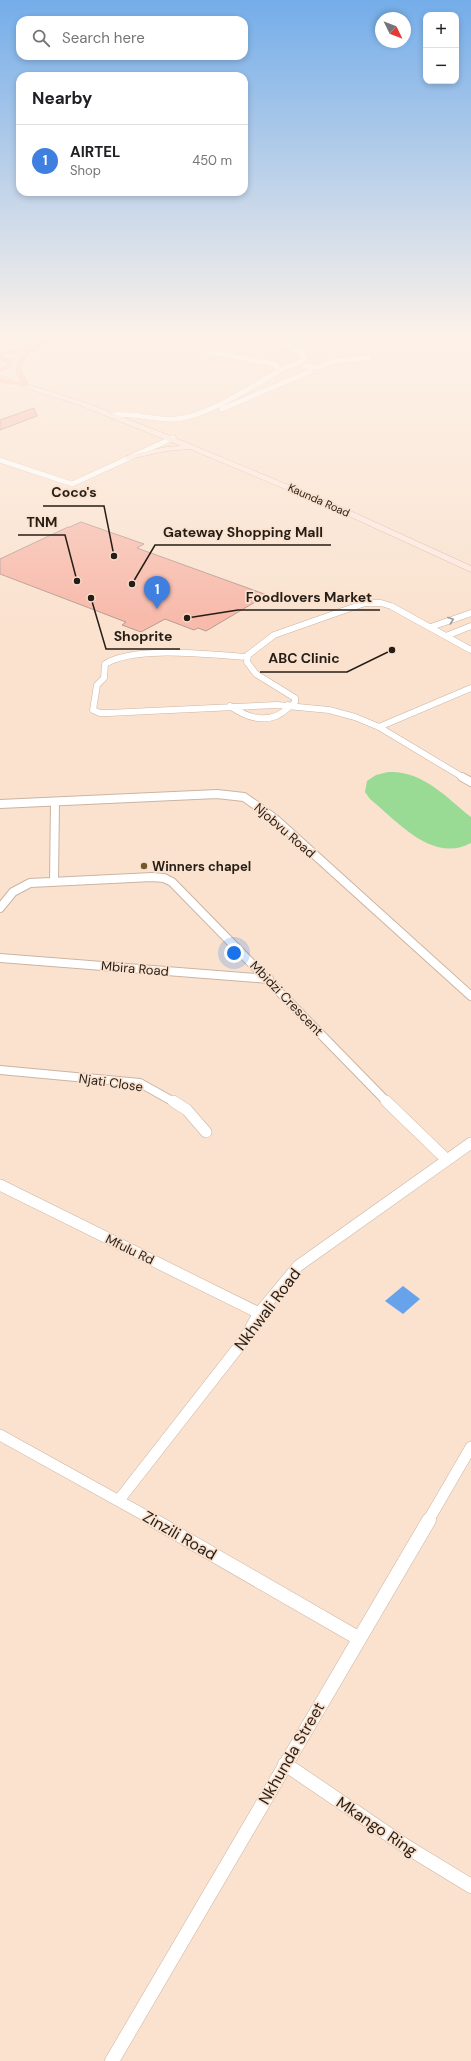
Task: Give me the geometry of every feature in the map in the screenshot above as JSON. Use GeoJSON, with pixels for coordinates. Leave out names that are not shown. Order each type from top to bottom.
{"type":"FeatureCollection","features":[{"type":"Feature","properties":{"kind":"main road","name":"Kaunda Road"},"geometry":{"type":"LineString","coordinates":[[147,428],[308,494],[471,569]]}},
{"type":"Feature","properties":{"kind":"main road"},"geometry":{"type":"LineString","coordinates":[[151,448],[157,444],[159,439],[157,432]]}},
{"type":"Feature","properties":{"kind":"main road"},"geometry":{"type":"LineString","coordinates":[[129,458],[166,448],[194,448]]}},
{"type":"Feature","properties":{"kind":"street"},"geometry":{"type":"LineString","coordinates":[[0,460],[72,484],[172,438]]}},
{"type":"Feature","properties":{"kind":"street"},"geometry":{"type":"LineString","coordinates":[[471,650],[391,606],[381,603],[364,603],[274,635],[247,657],[158,653],[117,657],[109,660],[105,664],[104,678],[97,685],[93,707],[96,712],[108,713],[230,706],[290,705],[342,713],[379,727],[471,782]]}},
{"type":"Feature","properties":{"kind":"street"},"geometry":{"type":"LineString","coordinates":[[430,627],[471,613]]}},
{"type":"Feature","properties":{"kind":"street"},"geometry":{"type":"LineString","coordinates":[[446,636],[471,626]]}},
{"type":"Feature","properties":{"kind":"street"},"geometry":{"type":"LineString","coordinates":[[230,706],[249,717],[262,719],[282,713],[290,705],[296,702],[295,698],[256,674],[247,662],[247,657]]}},
{"type":"Feature","properties":{"kind":"street"},"geometry":{"type":"LineString","coordinates":[[379,727],[471,688]]}},
{"type":"Feature","properties":{"kind":"street","name":"Njobvu Road"},"geometry":{"type":"LineString","coordinates":[[0,804],[217,794],[238,796],[249,800],[274,818],[471,996]]}},
{"type":"Feature","properties":{"kind":"street"},"geometry":{"type":"LineString","coordinates":[[54,881],[55,802]]}},
{"type":"Feature","properties":{"kind":"street","name":"Mbidzi Crescent"},"geometry":{"type":"LineString","coordinates":[[0,908],[12,893],[22,885],[54,881],[152,877],[164,878],[172,882],[269,979],[368,1083],[446,1159]]}},
{"type":"Feature","properties":{"kind":"street","name":"Mbira Road"},"geometry":{"type":"LineString","coordinates":[[0,958],[269,979]]}},
{"type":"Feature","properties":{"kind":"street","name":"Njati Close"},"geometry":{"type":"LineString","coordinates":[[0,1070],[140,1083],[161,1093],[187,1110],[206,1132]]}},
{"type":"Feature","properties":{"kind":"street","name":"Nkhwali Road"},"geometry":{"type":"LineString","coordinates":[[119,1500],[244,1340],[260,1313],[298,1266],[446,1159],[471,1143]]}},
{"type":"Feature","properties":{"kind":"street","name":"Mfulu Rd"},"geometry":{"type":"LineString","coordinates":[[0,1185],[260,1313]]}},
{"type":"Feature","properties":{"kind":"street","name":"Zinzili Road"},"geometry":{"type":"LineString","coordinates":[[0,1435],[119,1500],[358,1638]]}},
{"type":"Feature","properties":{"kind":"street","name":"Nkhunda Street"},"geometry":{"type":"LineString","coordinates":[[112,2061],[471,1446]]}},
{"type":"Feature","properties":{"kind":"street","name":"Mkango Ring"},"geometry":{"type":"LineString","coordinates":[[285,1764],[407,1847],[471,1886]]}},
{"type":"Feature","properties":{"kind":"green space"},"geometry":{"type":"Polygon","coordinates":[[[388,772],[412,775],[443,793],[471,817],[471,843],[457,848],[443,848],[429,844],[416,837],[392,818],[370,799],[365,792],[367,781],[376,775],[388,772]]]}},
{"type":"Feature","properties":{"kind":"water"},"geometry":{"type":"Polygon","coordinates":[[[403,1286],[420,1299],[403,1314],[385,1301],[403,1286]]]}},
{"type":"Feature","properties":{"kind":"building"},"geometry":{"type":"Polygon","coordinates":[[[81,522],[144,544],[137,548],[267,595],[206,631],[198,628],[194,630],[165,619],[141,632],[122,625],[126,622],[0,574],[0,559],[81,522]]]}},
{"type":"Feature","properties":{"kind":"place","name":"Coco's"},"geometry":{"type":"Point","coordinates":[114,556]}},
{"type":"Feature","properties":{"kind":"place","name":"TNM"},"geometry":{"type":"Point","coordinates":[77,581]}},
{"type":"Feature","properties":{"kind":"place","name":"Gateway Shopping Mall"},"geometry":{"type":"Point","coordinates":[132,584]}},
{"type":"Feature","properties":{"kind":"place","name":"Shoprite"},"geometry":{"type":"Point","coordinates":[91,598]}},
{"type":"Feature","properties":{"kind":"place","name":"AIRTEL"},"geometry":{"type":"Point","coordinates":[157,609]}},
{"type":"Feature","properties":{"kind":"place","name":"Foodlovers Market"},"geometry":{"type":"Point","coordinates":[187,618]}},
{"type":"Feature","properties":{"kind":"place","name":"ABC Clinic"},"geometry":{"type":"Point","coordinates":[392,650]}},
{"type":"Feature","properties":{"kind":"place","name":"Winners chapel"},"geometry":{"type":"Point","coordinates":[144,866]}}]}
